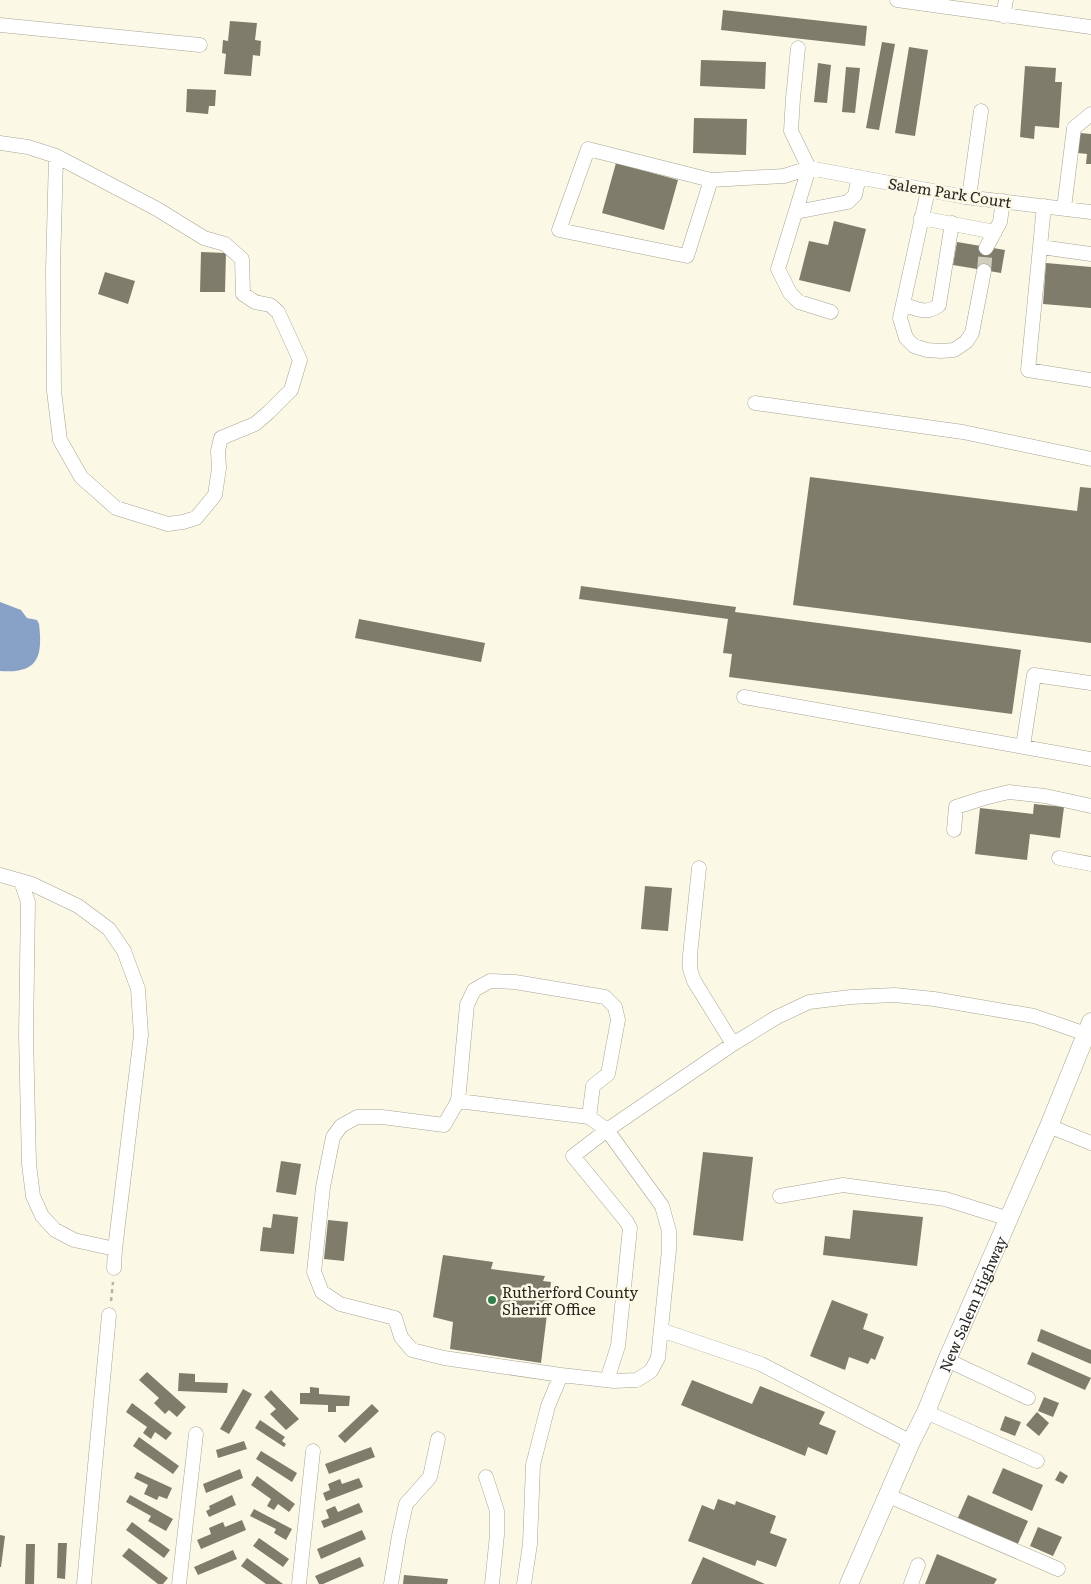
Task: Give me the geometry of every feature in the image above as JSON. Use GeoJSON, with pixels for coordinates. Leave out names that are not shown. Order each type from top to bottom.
{"type":"FeatureCollection","features":[{"type":"Feature","properties":{"kind":"main road","name":"New Salem Highway"},"geometry":{"type":"LineString","coordinates":[[848,1584],[926,1412],[1049,1126],[1088,1028]]}},
{"type":"Feature","properties":{"kind":"street"},"geometry":{"type":"LineString","coordinates":[[897,0],[1091,27]]}},
{"type":"Feature","properties":{"kind":"street"},"geometry":{"type":"LineString","coordinates":[[1004,16],[1006,0]]}},
{"type":"Feature","properties":{"kind":"street"},"geometry":{"type":"LineString","coordinates":[[0,25],[200,45]]}},
{"type":"Feature","properties":{"kind":"street"},"geometry":{"type":"LineString","coordinates":[[798,48],[792,98],[791,131],[809,168],[778,269],[790,293],[799,302],[831,312]]}},
{"type":"Feature","properties":{"kind":"street"},"geometry":{"type":"LineString","coordinates":[[969,197],[981,111]]}},
{"type":"Feature","properties":{"kind":"street"},"geometry":{"type":"LineString","coordinates":[[1064,208],[1074,128],[1091,114]]}},
{"type":"Feature","properties":{"kind":"street"},"geometry":{"type":"LineString","coordinates":[[0,143],[28,147],[56,156],[157,209],[204,238],[226,244],[242,259],[243,294],[255,302],[270,305],[278,312],[300,360],[291,390],[255,424],[221,438],[218,451],[219,468],[215,494],[196,518],[168,524],[116,508],[81,477],[60,440],[54,382],[53,270],[56,156]]}},
{"type":"Feature","properties":{"kind":"street"},"geometry":{"type":"LineString","coordinates":[[711,180],[687,256],[559,230],[588,149],[711,180],[784,176],[809,168]]}},
{"type":"Feature","properties":{"kind":"street","name":"Salem Park Court"},"geometry":{"type":"LineString","coordinates":[[809,168],[969,197],[1091,212]]}},
{"type":"Feature","properties":{"kind":"street"},"geometry":{"type":"LineString","coordinates":[[796,212],[848,202],[855,195],[859,177]]}},
{"type":"Feature","properties":{"kind":"street"},"geometry":{"type":"LineString","coordinates":[[928,190],[909,306],[900,318],[906,338],[914,346],[927,350],[941,351],[954,350],[966,342],[972,333],[984,271]]}},
{"type":"Feature","properties":{"kind":"street"},"geometry":{"type":"LineString","coordinates":[[986,248],[1000,222],[1003,201]]}},
{"type":"Feature","properties":{"kind":"street"},"geometry":{"type":"LineString","coordinates":[[1044,206],[1028,370],[1091,380]]}},
{"type":"Feature","properties":{"kind":"street"},"geometry":{"type":"LineString","coordinates":[[922,218],[995,232]]}},
{"type":"Feature","properties":{"kind":"street"},"geometry":{"type":"LineString","coordinates":[[909,306],[925,311],[933,310],[939,305],[952,223]]}},
{"type":"Feature","properties":{"kind":"street"},"geometry":{"type":"LineString","coordinates":[[1040,247],[1091,254]]}},
{"type":"Feature","properties":{"kind":"street"},"geometry":{"type":"LineString","coordinates":[[755,403],[963,432],[1091,459]]}},
{"type":"Feature","properties":{"kind":"street"},"geometry":{"type":"LineString","coordinates":[[1023,746],[1034,675],[1091,683]]}},
{"type":"Feature","properties":{"kind":"street"},"geometry":{"type":"LineString","coordinates":[[744,697],[1091,759]]}},
{"type":"Feature","properties":{"kind":"street"},"geometry":{"type":"LineString","coordinates":[[954,830],[956,808],[1009,792],[1045,796],[1091,806]]}},
{"type":"Feature","properties":{"kind":"street"},"geometry":{"type":"LineString","coordinates":[[1060,858],[1091,864]]}},
{"type":"Feature","properties":{"kind":"street"},"geometry":{"type":"LineString","coordinates":[[699,868],[690,969],[694,981],[734,1044]]}},
{"type":"Feature","properties":{"kind":"street"},"geometry":{"type":"LineString","coordinates":[[0,875],[32,884],[78,906],[109,929],[124,951],[138,989],[141,1035],[114,1268]]}},
{"type":"Feature","properties":{"kind":"street"},"geometry":{"type":"LineString","coordinates":[[21,880],[28,902],[26,1035],[29,1164],[33,1196],[42,1216],[55,1230],[74,1240],[115,1249]]}},
{"type":"Feature","properties":{"kind":"street"},"geometry":{"type":"LineString","coordinates":[[458,1101],[589,1118],[607,1130],[662,1206],[669,1231],[669,1250],[658,1358],[651,1371],[637,1380],[607,1380],[561,1375],[444,1358],[412,1350],[401,1337],[395,1318],[340,1304],[322,1292],[314,1272],[323,1188],[333,1138],[341,1126],[357,1118],[382,1118],[444,1125],[458,1101],[467,1005],[474,990],[490,981],[515,982],[605,998],[615,1007],[618,1020],[608,1074],[593,1086],[589,1118]]}},
{"type":"Feature","properties":{"kind":"street"},"geometry":{"type":"LineString","coordinates":[[607,1380],[618,1346],[630,1228],[574,1156],[607,1130],[734,1044],[777,1017],[809,1002],[851,996],[895,995],[934,999],[1034,1016],[1088,1028]]}},
{"type":"Feature","properties":{"kind":"street"},"geometry":{"type":"LineString","coordinates":[[1049,1126],[1091,1143]]}},
{"type":"Feature","properties":{"kind":"street"},"geometry":{"type":"LineString","coordinates":[[780,1196],[843,1185],[945,1199],[1009,1219]]}},
{"type":"Feature","properties":{"kind":"street"},"geometry":{"type":"LineString","coordinates":[[84,1584],[109,1315]]}},
{"type":"Feature","properties":{"kind":"street"},"geometry":{"type":"LineString","coordinates":[[661,1330],[761,1364],[911,1442]]}},
{"type":"Feature","properties":{"kind":"street"},"geometry":{"type":"LineString","coordinates":[[947,1360],[1028,1398]]}},
{"type":"Feature","properties":{"kind":"street"},"geometry":{"type":"LineString","coordinates":[[524,1584],[530,1544],[533,1465],[548,1406],[561,1375]]}},
{"type":"Feature","properties":{"kind":"street"},"geometry":{"type":"LineString","coordinates":[[926,1412],[1037,1461]]}},
{"type":"Feature","properties":{"kind":"street"},"geometry":{"type":"LineString","coordinates":[[179,1584],[196,1434]]}},
{"type":"Feature","properties":{"kind":"street"},"geometry":{"type":"LineString","coordinates":[[391,1584],[406,1504],[430,1477],[438,1439]]}},
{"type":"Feature","properties":{"kind":"street"},"geometry":{"type":"LineString","coordinates":[[299,1584],[313,1451]]}},
{"type":"Feature","properties":{"kind":"street"},"geometry":{"type":"LineString","coordinates":[[486,1477],[497,1511],[497,1535],[492,1584]]}},
{"type":"Feature","properties":{"kind":"street"},"geometry":{"type":"LineString","coordinates":[[888,1496],[1058,1569]]}},
{"type":"Feature","properties":{"kind":"street"},"geometry":{"type":"LineString","coordinates":[[910,1584],[918,1565]]}},
{"type":"Feature","properties":{"kind":"path"},"geometry":{"type":"LineString","coordinates":[[109,1315],[114,1268]]}},
{"type":"Feature","properties":{"kind":"water"},"geometry":{"type":"Polygon","coordinates":[[[0,602],[21,610],[27,618],[37,620],[39,624],[40,646],[38,654],[35,661],[23,670],[0,671],[0,602]]]}},
{"type":"Feature","properties":{"kind":"building"},"geometry":{"type":"Polygon","coordinates":[[[723,10],[867,26],[865,46],[721,30],[723,10]]]}},
{"type":"Feature","properties":{"kind":"building"},"geometry":{"type":"Polygon","coordinates":[[[230,21],[257,23],[255,40],[261,41],[260,56],[253,55],[251,76],[224,74],[226,54],[222,53],[223,40],[228,41],[230,21]]]}},
{"type":"Feature","properties":{"kind":"building"},"geometry":{"type":"Polygon","coordinates":[[[882,42],[895,44],[879,130],[866,128],[882,42]]]}},
{"type":"Feature","properties":{"kind":"building"},"geometry":{"type":"Polygon","coordinates":[[[909,47],[928,50],[915,136],[895,133],[909,47]]]}},
{"type":"Feature","properties":{"kind":"building"},"geometry":{"type":"Polygon","coordinates":[[[701,60],[766,62],[765,89],[700,86],[701,60]]]}},
{"type":"Feature","properties":{"kind":"building"},"geometry":{"type":"Polygon","coordinates":[[[818,63],[831,65],[827,103],[814,102],[818,63]]]}},
{"type":"Feature","properties":{"kind":"building"},"geometry":{"type":"Polygon","coordinates":[[[1025,66],[1056,68],[1055,82],[1062,82],[1059,128],[1035,126],[1034,139],[1020,137],[1025,66]]]}},
{"type":"Feature","properties":{"kind":"building"},"geometry":{"type":"Polygon","coordinates":[[[846,67],[860,68],[855,113],[842,112],[846,67]]]}},
{"type":"Feature","properties":{"kind":"building"},"geometry":{"type":"Polygon","coordinates":[[[187,89],[216,90],[215,106],[209,106],[208,114],[186,112],[187,89]]]}},
{"type":"Feature","properties":{"kind":"building"},"geometry":{"type":"Polygon","coordinates":[[[694,118],[747,119],[746,155],[693,153],[694,118]]]}},
{"type":"Feature","properties":{"kind":"building"},"geometry":{"type":"Polygon","coordinates":[[[1080,133],[1091,134],[1091,164],[1086,164],[1087,154],[1078,153],[1080,133]]]}},
{"type":"Feature","properties":{"kind":"building"},"geometry":{"type":"Polygon","coordinates":[[[616,163],[678,180],[664,230],[602,213],[616,163]]]}},
{"type":"Feature","properties":{"kind":"building"},"geometry":{"type":"Polygon","coordinates":[[[834,221],[866,229],[850,292],[799,280],[809,241],[828,245],[834,221]]]}},
{"type":"Feature","properties":{"kind":"building"},"geometry":{"type":"Polygon","coordinates":[[[957,242],[1005,250],[1001,273],[953,265],[957,242]]]}},
{"type":"Feature","properties":{"kind":"building"},"geometry":{"type":"Polygon","coordinates":[[[201,252],[226,253],[225,292],[200,292],[201,252]]]}},
{"type":"Feature","properties":{"kind":"building"},"geometry":{"type":"Polygon","coordinates":[[[1046,263],[1091,267],[1091,308],[1043,304],[1046,263]]]}},
{"type":"Feature","properties":{"kind":"building"},"geometry":{"type":"Polygon","coordinates":[[[105,272],[135,281],[128,304],[98,294],[105,272]]]}},
{"type":"Feature","properties":{"kind":"building"},"geometry":{"type":"Polygon","coordinates":[[[810,477],[1077,511],[1080,487],[1091,488],[1091,643],[793,605],[810,477]]]}},
{"type":"Feature","properties":{"kind":"building"},"geometry":{"type":"Polygon","coordinates":[[[581,586],[736,607],[735,612],[1021,650],[1012,714],[729,677],[732,654],[723,653],[728,619],[579,599],[581,586]]]}},
{"type":"Feature","properties":{"kind":"building"},"geometry":{"type":"Polygon","coordinates":[[[359,619],[485,643],[481,662],[355,638],[359,619]]]}},
{"type":"Feature","properties":{"kind":"building"},"geometry":{"type":"Polygon","coordinates":[[[1034,804],[1064,807],[1060,838],[1030,834],[1027,860],[975,854],[980,808],[1033,814],[1034,804]]]}},
{"type":"Feature","properties":{"kind":"building"},"geometry":{"type":"Polygon","coordinates":[[[645,886],[672,888],[668,931],[641,929],[645,886]]]}},
{"type":"Feature","properties":{"kind":"building"},"geometry":{"type":"Polygon","coordinates":[[[703,1152],[753,1157],[743,1241],[693,1235],[703,1152]]]}},
{"type":"Feature","properties":{"kind":"building"},"geometry":{"type":"Polygon","coordinates":[[[281,1161],[301,1164],[296,1195],[276,1192],[281,1161]]]}},
{"type":"Feature","properties":{"kind":"building"},"geometry":{"type":"Polygon","coordinates":[[[853,1210],[923,1217],[917,1266],[823,1255],[825,1236],[850,1239],[853,1210]]]}},
{"type":"Feature","properties":{"kind":"building"},"geometry":{"type":"Polygon","coordinates":[[[273,1214],[298,1217],[294,1254],[260,1251],[263,1227],[271,1228],[273,1214]]]}},
{"type":"Feature","properties":{"kind":"building"},"geometry":{"type":"Polygon","coordinates":[[[328,1220],[348,1222],[344,1261],[324,1259],[328,1220]]]}},
{"type":"Feature","properties":{"kind":"building","name":"Rutherford County Sheriff Office"},"geometry":{"type":"Polygon","coordinates":[[[443,1255],[493,1262],[491,1269],[545,1276],[543,1281],[551,1282],[541,1363],[450,1349],[453,1322],[433,1317],[443,1255]]]}},
{"type":"Feature","properties":{"kind":"building"},"geometry":{"type":"Polygon","coordinates":[[[832,1300],[868,1314],[863,1329],[884,1337],[875,1360],[871,1358],[868,1364],[849,1357],[845,1370],[810,1356],[832,1300]]]}},
{"type":"Feature","properties":{"kind":"building"},"geometry":{"type":"Polygon","coordinates":[[[1041,1329],[1091,1350],[1091,1364],[1037,1341],[1041,1329]]]}},
{"type":"Feature","properties":{"kind":"building"},"geometry":{"type":"Polygon","coordinates":[[[1032,1352],[1091,1378],[1085,1390],[1027,1364],[1032,1352]]]}},
{"type":"Feature","properties":{"kind":"building"},"geometry":{"type":"Polygon","coordinates":[[[147,1372],[186,1407],[177,1417],[169,1410],[165,1414],[154,1403],[159,1398],[139,1380],[147,1372]]]}},
{"type":"Feature","properties":{"kind":"building"},"geometry":{"type":"Polygon","coordinates":[[[179,1373],[195,1374],[195,1382],[228,1383],[227,1393],[178,1391],[179,1373]]]}},
{"type":"Feature","properties":{"kind":"building"},"geometry":{"type":"Polygon","coordinates":[[[692,1380],[752,1404],[760,1386],[825,1412],[819,1424],[836,1431],[827,1455],[808,1447],[805,1456],[681,1405],[692,1380]]]}},
{"type":"Feature","properties":{"kind":"building"},"geometry":{"type":"Polygon","coordinates":[[[310,1387],[319,1388],[319,1394],[350,1396],[349,1406],[336,1406],[336,1412],[328,1412],[328,1405],[300,1404],[300,1393],[310,1393],[310,1387]]]}},
{"type":"Feature","properties":{"kind":"building"},"geometry":{"type":"Polygon","coordinates":[[[243,1389],[252,1394],[229,1434],[220,1429],[243,1389]]]}},
{"type":"Feature","properties":{"kind":"building"},"geometry":{"type":"Polygon","coordinates":[[[271,1390],[299,1419],[286,1430],[270,1414],[276,1409],[264,1397],[271,1390]]]}},
{"type":"Feature","properties":{"kind":"building"},"geometry":{"type":"Polygon","coordinates":[[[1044,1397],[1059,1403],[1053,1417],[1038,1411],[1044,1397]]]}},
{"type":"Feature","properties":{"kind":"building"},"geometry":{"type":"Polygon","coordinates":[[[132,1403],[172,1433],[166,1440],[155,1432],[151,1439],[143,1433],[147,1427],[126,1412],[132,1403]]]}},
{"type":"Feature","properties":{"kind":"building"},"geometry":{"type":"Polygon","coordinates":[[[372,1404],[379,1411],[345,1443],[338,1436],[372,1404]]]}},
{"type":"Feature","properties":{"kind":"building"},"geometry":{"type":"Polygon","coordinates":[[[1037,1412],[1049,1423],[1039,1436],[1026,1425],[1037,1412]]]}},
{"type":"Feature","properties":{"kind":"building"},"geometry":{"type":"Polygon","coordinates":[[[1005,1416],[1021,1422],[1015,1436],[1000,1430],[1005,1416]]]}},
{"type":"Feature","properties":{"kind":"building"},"geometry":{"type":"Polygon","coordinates":[[[260,1420],[285,1437],[282,1441],[286,1444],[284,1447],[255,1428],[260,1420]]]}},
{"type":"Feature","properties":{"kind":"building"},"geometry":{"type":"Polygon","coordinates":[[[139,1437],[179,1466],[173,1474],[133,1446],[139,1437]]]}},
{"type":"Feature","properties":{"kind":"building"},"geometry":{"type":"Polygon","coordinates":[[[244,1441],[247,1449],[218,1458],[216,1450],[244,1441]]]}},
{"type":"Feature","properties":{"kind":"building"},"geometry":{"type":"Polygon","coordinates":[[[371,1447],[375,1457],[329,1474],[325,1464],[371,1447]]]}},
{"type":"Feature","properties":{"kind":"building"},"geometry":{"type":"Polygon","coordinates":[[[261,1451],[297,1473],[292,1482],[256,1459],[261,1451]]]}},
{"type":"Feature","properties":{"kind":"building"},"geometry":{"type":"Polygon","coordinates":[[[1003,1468],[1043,1485],[1032,1511],[992,1493],[1003,1468]]]}},
{"type":"Feature","properties":{"kind":"building"},"geometry":{"type":"Polygon","coordinates":[[[240,1469],[243,1478],[206,1493],[203,1484],[240,1469]]]}},
{"type":"Feature","properties":{"kind":"building"},"geometry":{"type":"Polygon","coordinates":[[[1060,1471],[1068,1476],[1063,1484],[1055,1480],[1060,1471]]]}},
{"type":"Feature","properties":{"kind":"building"},"geometry":{"type":"Polygon","coordinates":[[[137,1472],[172,1488],[167,1499],[159,1496],[157,1500],[144,1494],[148,1485],[134,1478],[137,1472]]]}},
{"type":"Feature","properties":{"kind":"building"},"geometry":{"type":"Polygon","coordinates":[[[257,1476],[295,1504],[289,1512],[278,1504],[274,1510],[267,1506],[271,1499],[251,1485],[257,1476]]]}},
{"type":"Feature","properties":{"kind":"building"},"geometry":{"type":"Polygon","coordinates":[[[359,1478],[363,1487],[326,1501],[323,1493],[330,1490],[328,1484],[340,1479],[342,1484],[359,1478]]]}},
{"type":"Feature","properties":{"kind":"building"},"geometry":{"type":"Polygon","coordinates":[[[130,1495],[173,1519],[166,1531],[148,1521],[151,1516],[126,1502],[130,1495]]]}},
{"type":"Feature","properties":{"kind":"building"},"geometry":{"type":"Polygon","coordinates":[[[232,1495],[236,1505],[209,1517],[206,1511],[210,1509],[209,1506],[232,1495]]]}},
{"type":"Feature","properties":{"kind":"building"},"geometry":{"type":"Polygon","coordinates":[[[968,1495],[1028,1521],[1016,1548],[956,1522],[968,1495]]]}},
{"type":"Feature","properties":{"kind":"building"},"geometry":{"type":"Polygon","coordinates":[[[718,1499],[735,1505],[736,1501],[776,1516],[770,1533],[787,1539],[776,1567],[757,1560],[755,1566],[688,1541],[702,1505],[714,1510],[718,1499]]]}},
{"type":"Feature","properties":{"kind":"building"},"geometry":{"type":"Polygon","coordinates":[[[359,1503],[363,1512],[324,1528],[321,1521],[329,1518],[326,1510],[335,1506],[338,1512],[359,1503]]]}},
{"type":"Feature","properties":{"kind":"building"},"geometry":{"type":"Polygon","coordinates":[[[254,1509],[292,1529],[286,1540],[274,1533],[276,1529],[250,1516],[254,1509]]]}},
{"type":"Feature","properties":{"kind":"building"},"geometry":{"type":"Polygon","coordinates":[[[242,1520],[246,1530],[201,1549],[197,1540],[211,1534],[209,1528],[223,1522],[225,1527],[242,1520]]]}},
{"type":"Feature","properties":{"kind":"building"},"geometry":{"type":"Polygon","coordinates":[[[132,1522],[170,1550],[164,1558],[126,1530],[132,1522]]]}},
{"type":"Feature","properties":{"kind":"building"},"geometry":{"type":"Polygon","coordinates":[[[1038,1527],[1062,1537],[1053,1556],[1030,1546],[1038,1527]]]}},
{"type":"Feature","properties":{"kind":"building"},"geometry":{"type":"Polygon","coordinates":[[[362,1530],[366,1539],[321,1559],[317,1549],[362,1530]]]}},
{"type":"Feature","properties":{"kind":"building"},"geometry":{"type":"Polygon","coordinates":[[[0,1535],[5,1536],[1,1567],[0,1567],[0,1535]]]}},
{"type":"Feature","properties":{"kind":"building"},"geometry":{"type":"Polygon","coordinates":[[[259,1538],[289,1559],[283,1567],[253,1546],[259,1538]]]}},
{"type":"Feature","properties":{"kind":"building"},"geometry":{"type":"Polygon","coordinates":[[[58,1543],[67,1543],[65,1579],[57,1578],[58,1543]]]}},
{"type":"Feature","properties":{"kind":"building"},"geometry":{"type":"Polygon","coordinates":[[[26,1544],[35,1544],[34,1584],[25,1584],[26,1544]]]}},
{"type":"Feature","properties":{"kind":"building"},"geometry":{"type":"Polygon","coordinates":[[[129,1548],[168,1578],[163,1584],[158,1584],[122,1556],[129,1548]]]}},
{"type":"Feature","properties":{"kind":"building"},"geometry":{"type":"Polygon","coordinates":[[[233,1550],[237,1559],[198,1575],[194,1567],[233,1550]]]}},
{"type":"Feature","properties":{"kind":"building"},"geometry":{"type":"Polygon","coordinates":[[[937,1554],[997,1579],[994,1584],[925,1584],[937,1554]]]}},
{"type":"Feature","properties":{"kind":"building"},"geometry":{"type":"Polygon","coordinates":[[[360,1557],[364,1566],[319,1584],[315,1576],[360,1557]]]}},
{"type":"Feature","properties":{"kind":"building"},"geometry":{"type":"Polygon","coordinates":[[[703,1557],[765,1584],[691,1584],[703,1557]]]}},
{"type":"Feature","properties":{"kind":"building"},"geometry":{"type":"Polygon","coordinates":[[[247,1558],[283,1584],[266,1584],[241,1566],[247,1558]]]}},
{"type":"Feature","properties":{"kind":"building"},"geometry":{"type":"Polygon","coordinates":[[[404,1575],[448,1579],[447,1584],[403,1584],[404,1575]]]}},
{"type":"Feature","properties":{"kind":"tunnel"},"geometry":{"type":"LineString","coordinates":[[984,271],[986,248]]}},
{"type":"Feature","properties":{"kind":"place","name":"Rutherford County Sheriff Office"},"geometry":{"type":"Point","coordinates":[492,1300]}}]}
